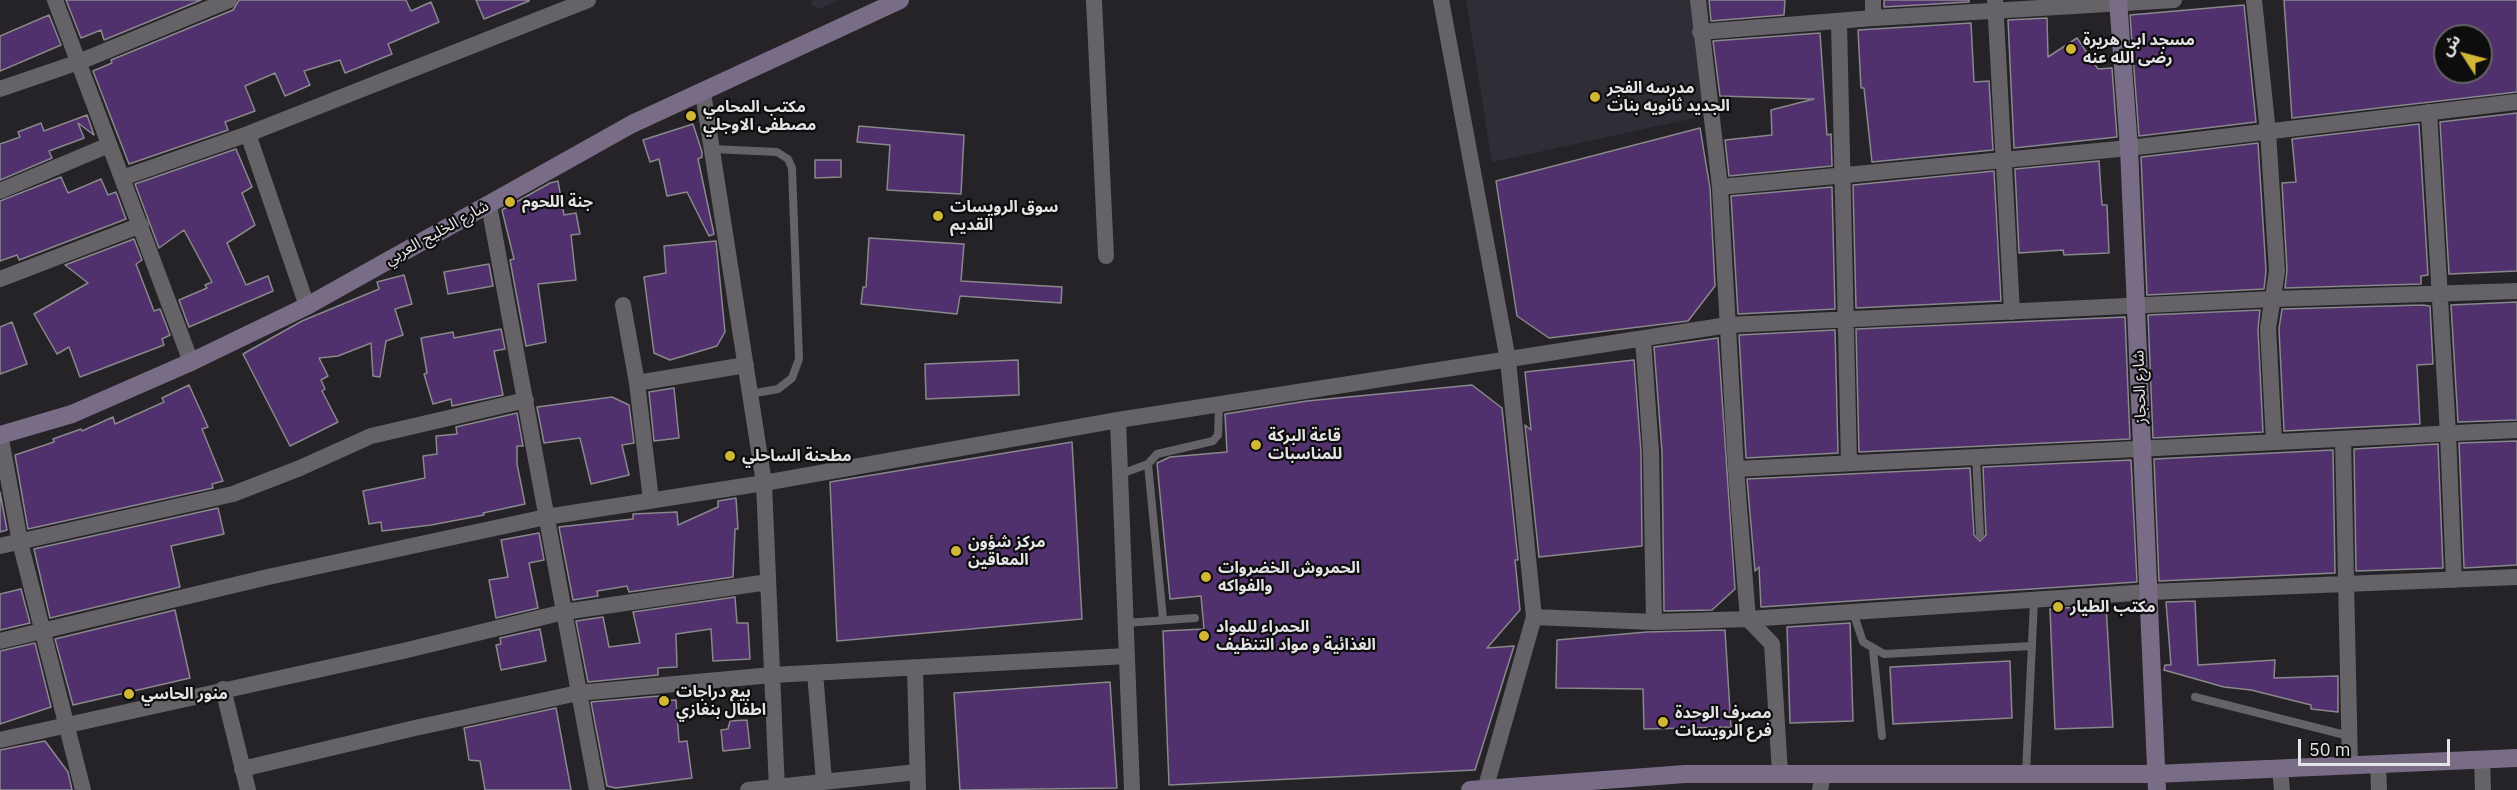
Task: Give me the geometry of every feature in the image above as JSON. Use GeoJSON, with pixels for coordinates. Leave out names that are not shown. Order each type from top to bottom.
{"type":"FeatureCollection","features":[{"type":"Feature","properties":{"kind":"main road","name":"شارع الخليج العربي"},"geometry":{"type":"LineString","coordinates":[[0,435],[72,414],[191,362],[307,306],[632,124],[704,93],[795,47],[900,0]]}},
{"type":"Feature","properties":{"kind":"main road","name":"شارع الحجاز"},"geometry":{"type":"LineString","coordinates":[[2118,3],[2129,148],[2137,305],[2156,782]]}},
{"type":"Feature","properties":{"kind":"main road"},"geometry":{"type":"LineString","coordinates":[[1480,789],[1633,785],[1685,774],[1780,773],[1821,782],[2026,773],[2156,782],[2280,769],[2517,758]]}},
{"type":"Feature","properties":{"kind":"street"},"geometry":{"type":"LineString","coordinates":[[55,0],[191,362]]}},
{"type":"Feature","properties":{"kind":"street"},"geometry":{"type":"LineString","coordinates":[[0,89],[79,62],[229,0]]}},
{"type":"Feature","properties":{"kind":"street"},"geometry":{"type":"LineString","coordinates":[[122,178],[248,134],[588,0]]}},
{"type":"Feature","properties":{"kind":"street"},"geometry":{"type":"LineString","coordinates":[[1094,0],[1106,255]]}},
{"type":"Feature","properties":{"kind":"street"},"geometry":{"type":"LineString","coordinates":[[1441,0],[1508,360],[1534,617],[1480,789]]}},
{"type":"Feature","properties":{"kind":"street"},"geometry":{"type":"LineString","coordinates":[[1698,0],[1720,187],[1736,469],[1748,619],[1772,644],[1780,773]]}},
{"type":"Feature","properties":{"kind":"street"},"geometry":{"type":"LineString","coordinates":[[1873,0],[1873,18]]}},
{"type":"Feature","properties":{"kind":"street"},"geometry":{"type":"LineString","coordinates":[[1700,32],[1839,23],[1995,6],[2174,0]]}},
{"type":"Feature","properties":{"kind":"street"},"geometry":{"type":"LineString","coordinates":[[2254,0],[2268,132],[2277,271],[2268,328],[2274,442]]}},
{"type":"Feature","properties":{"kind":"street"},"geometry":{"type":"LineString","coordinates":[[1995,6],[2012,312]]}},
{"type":"Feature","properties":{"kind":"street"},"geometry":{"type":"LineString","coordinates":[[1839,23],[1849,463]]}},
{"type":"Feature","properties":{"kind":"street"},"geometry":{"type":"LineString","coordinates":[[704,93],[764,483],[777,788]]}},
{"type":"Feature","properties":{"kind":"street"},"geometry":{"type":"LineString","coordinates":[[1720,187],[2129,148],[2517,102]]}},
{"type":"Feature","properties":{"kind":"street"},"geometry":{"type":"LineString","coordinates":[[2430,112],[2454,580]]}},
{"type":"Feature","properties":{"kind":"street"},"geometry":{"type":"LineString","coordinates":[[248,134],[307,306]]}},
{"type":"Feature","properties":{"kind":"street"},"geometry":{"type":"LineString","coordinates":[[0,191],[109,145]]}},
{"type":"Feature","properties":{"kind":"street"},"geometry":{"type":"LineString","coordinates":[[489,205],[597,790]]}},
{"type":"Feature","properties":{"kind":"street"},"geometry":{"type":"LineString","coordinates":[[0,279],[141,225]]}},
{"type":"Feature","properties":{"kind":"street"},"geometry":{"type":"LineString","coordinates":[[0,641],[268,577],[546,517],[764,483],[1118,420],[1728,325],[2273,298],[2517,291]]}},
{"type":"Feature","properties":{"kind":"street"},"geometry":{"type":"LineString","coordinates":[[623,305],[637,383],[651,500]]}},
{"type":"Feature","properties":{"kind":"street"},"geometry":{"type":"LineString","coordinates":[[1643,339],[1651,452],[1654,622]]}},
{"type":"Feature","properties":{"kind":"street"},"geometry":{"type":"LineString","coordinates":[[637,383],[746,365]]}},
{"type":"Feature","properties":{"kind":"street"},"geometry":{"type":"LineString","coordinates":[[0,546],[233,494],[300,468],[371,436],[526,400]]}},
{"type":"Feature","properties":{"kind":"street"},"geometry":{"type":"LineString","coordinates":[[1118,420],[1132,790]]}},
{"type":"Feature","properties":{"kind":"street"},"geometry":{"type":"LineString","coordinates":[[1736,469],[2517,430]]}},
{"type":"Feature","properties":{"kind":"street"},"geometry":{"type":"LineString","coordinates":[[0,435],[20,542],[83,790]]}},
{"type":"Feature","properties":{"kind":"street"},"geometry":{"type":"LineString","coordinates":[[2343,439],[2350,766]]}},
{"type":"Feature","properties":{"kind":"street"},"geometry":{"type":"LineString","coordinates":[[1534,617],[1654,622],[1748,619],[2149,592],[2517,577]]}},
{"type":"Feature","properties":{"kind":"street"},"geometry":{"type":"LineString","coordinates":[[0,740],[403,651],[564,612],[768,582]]}},
{"type":"Feature","properties":{"kind":"street"},"geometry":{"type":"LineString","coordinates":[[242,769],[415,728],[578,693],[772,675],[1127,656]]}},
{"type":"Feature","properties":{"kind":"street"},"geometry":{"type":"LineString","coordinates":[[915,668],[918,790]]}},
{"type":"Feature","properties":{"kind":"street"},"geometry":{"type":"LineString","coordinates":[[815,673],[824,781]]}},
{"type":"Feature","properties":{"kind":"street"},"geometry":{"type":"LineString","coordinates":[[223,689],[248,790]]}},
{"type":"Feature","properties":{"kind":"street"},"geometry":{"type":"LineString","coordinates":[[2482,760],[2484,790]]}},
{"type":"Feature","properties":{"kind":"street"},"geometry":{"type":"LineString","coordinates":[[2378,765],[2379,790]]}},
{"type":"Feature","properties":{"kind":"street"},"geometry":{"type":"LineString","coordinates":[[2280,769],[2282,790]]}},
{"type":"Feature","properties":{"kind":"street"},"geometry":{"type":"LineString","coordinates":[[748,790],[917,772]]}},
{"type":"Feature","properties":{"kind":"lane"},"geometry":{"type":"LineString","coordinates":[[712,149],[777,152],[788,159],[792,168],[799,359],[792,378],[778,389],[750,394]]}},
{"type":"Feature","properties":{"kind":"lane"},"geometry":{"type":"LineString","coordinates":[[1120,474],[1148,464],[1156,454],[1213,441],[1218,435],[1219,405]]}},
{"type":"Feature","properties":{"kind":"lane"},"geometry":{"type":"LineString","coordinates":[[1976,458],[1980,535]]}},
{"type":"Feature","properties":{"kind":"lane"},"geometry":{"type":"LineString","coordinates":[[1148,464],[1163,619]]}},
{"type":"Feature","properties":{"kind":"lane"},"geometry":{"type":"LineString","coordinates":[[2026,773],[2034,600]]}},
{"type":"Feature","properties":{"kind":"lane"},"geometry":{"type":"LineString","coordinates":[[1853,612],[1863,642],[1873,650],[1884,654],[2032,646]]}},
{"type":"Feature","properties":{"kind":"lane"},"geometry":{"type":"LineString","coordinates":[[1126,623],[1195,618]]}},
{"type":"Feature","properties":{"kind":"lane"},"geometry":{"type":"LineString","coordinates":[[1873,650],[1882,736]]}},
{"type":"Feature","properties":{"kind":"lane"},"geometry":{"type":"LineString","coordinates":[[2195,697],[2349,736]]}},
{"type":"Feature","properties":{"kind":"shaded area"},"geometry":{"type":"Polygon","coordinates":[[[812,0],[839,0],[819,9],[811,4],[812,0]]]}},
{"type":"Feature","properties":{"kind":"shaded area","name":"مدرسه الفجر الجديد ثانويه بنات"},"geometry":{"type":"Polygon","coordinates":[[[1466,0],[1698,0],[1709,115],[1492,162],[1466,0]]]}},
{"type":"Feature","properties":{"kind":"building"},"geometry":{"type":"Polygon","coordinates":[[[66,0],[201,0],[104,40],[101,30],[81,38],[66,0]]]}},
{"type":"Feature","properties":{"kind":"building"},"geometry":{"type":"Polygon","coordinates":[[[239,0],[406,0],[411,11],[431,2],[439,22],[388,44],[392,54],[345,73],[340,60],[304,71],[310,85],[285,96],[275,73],[245,86],[255,111],[225,122],[228,130],[129,164],[93,71],[112,63],[111,60],[233,10],[239,0]]]}},
{"type":"Feature","properties":{"kind":"building"},"geometry":{"type":"Polygon","coordinates":[[[476,0],[529,0],[529,1],[484,19],[476,0]]]}},
{"type":"Feature","properties":{"kind":"building"},"geometry":{"type":"Polygon","coordinates":[[[1709,0],[1785,0],[1784,15],[1711,21],[1709,0]]]}},
{"type":"Feature","properties":{"kind":"building"},"geometry":{"type":"Polygon","coordinates":[[[1884,0],[1969,0],[1969,2],[1884,7],[1884,0]]]}},
{"type":"Feature","properties":{"kind":"building"},"geometry":{"type":"Polygon","coordinates":[[[2284,0],[2517,0],[2517,92],[2292,118],[2284,0]]]}},
{"type":"Feature","properties":{"kind":"building"},"geometry":{"type":"Polygon","coordinates":[[[2244,5],[2256,122],[2139,136],[2130,15],[2244,5]]]}},
{"type":"Feature","properties":{"kind":"building"},"geometry":{"type":"Polygon","coordinates":[[[49,15],[61,45],[0,71],[0,36],[49,15]]]}},
{"type":"Feature","properties":{"kind":"building"},"geometry":{"type":"Polygon","coordinates":[[[2047,18],[2048,57],[2077,38],[2098,69],[2112,68],[2117,137],[2014,148],[2008,20],[2047,18]]]}},
{"type":"Feature","properties":{"kind":"building"},"geometry":{"type":"Polygon","coordinates":[[[1971,23],[1974,82],[1989,81],[1993,150],[1872,162],[1864,88],[1861,88],[1858,30],[1971,23]]]}},
{"type":"Feature","properties":{"kind":"building"},"geometry":{"type":"Polygon","coordinates":[[[1820,33],[1827,135],[1831,134],[1832,166],[1729,176],[1725,140],[1772,135],[1771,110],[1814,99],[1720,96],[1713,41],[1820,33]]]}},
{"type":"Feature","properties":{"kind":"building"},"geometry":{"type":"Polygon","coordinates":[[[2517,113],[2517,271],[2449,274],[2440,122],[2517,113]]]}},
{"type":"Feature","properties":{"kind":"building"},"geometry":{"type":"Polygon","coordinates":[[[87,115],[94,135],[78,123],[84,138],[49,151],[52,158],[0,180],[0,144],[20,137],[18,132],[41,123],[44,131],[87,115]]]}},
{"type":"Feature","properties":{"kind":"building"},"geometry":{"type":"Polygon","coordinates":[[[693,124],[702,152],[702,157],[698,159],[714,234],[709,236],[687,192],[667,196],[659,159],[650,162],[643,140],[693,124]]]}},
{"type":"Feature","properties":{"kind":"building"},"geometry":{"type":"Polygon","coordinates":[[[2419,124],[2428,275],[2421,276],[2421,284],[2285,288],[2287,270],[2282,183],[2296,182],[2292,139],[2419,124]]]}},
{"type":"Feature","properties":{"kind":"building"},"geometry":{"type":"Polygon","coordinates":[[[859,126],[964,135],[961,194],[887,190],[890,145],[857,142],[859,126]]]}},
{"type":"Feature","properties":{"kind":"building"},"geometry":{"type":"Polygon","coordinates":[[[1700,128],[1710,188],[1715,286],[1688,321],[1549,338],[1517,316],[1496,181],[1700,128]]]}},
{"type":"Feature","properties":{"kind":"building"},"geometry":{"type":"Polygon","coordinates":[[[2258,143],[2266,271],[2264,289],[2147,295],[2141,157],[2258,143]]]}},
{"type":"Feature","properties":{"kind":"building"},"geometry":{"type":"Polygon","coordinates":[[[236,149],[252,187],[242,193],[255,225],[227,243],[246,285],[268,276],[273,291],[189,327],[179,300],[207,288],[205,285],[212,282],[184,230],[159,248],[135,184],[236,149]]]}},
{"type":"Feature","properties":{"kind":"building"},"geometry":{"type":"Polygon","coordinates":[[[815,160],[841,160],[841,177],[815,178],[815,160]]]}},
{"type":"Feature","properties":{"kind":"building"},"geometry":{"type":"Polygon","coordinates":[[[2099,161],[2102,205],[2107,205],[2109,253],[2064,255],[2063,250],[2019,253],[2015,169],[2099,161]]]}},
{"type":"Feature","properties":{"kind":"building"},"geometry":{"type":"Polygon","coordinates":[[[1994,171],[2001,301],[1856,308],[1853,185],[1994,171]]]}},
{"type":"Feature","properties":{"kind":"building"},"geometry":{"type":"Polygon","coordinates":[[[61,177],[68,193],[101,179],[108,195],[116,192],[126,219],[19,260],[17,255],[0,261],[0,201],[61,177]]]}},
{"type":"Feature","properties":{"kind":"building"},"geometry":{"type":"Polygon","coordinates":[[[558,181],[564,215],[576,213],[580,234],[571,235],[576,280],[538,284],[546,342],[526,346],[510,260],[514,259],[502,210],[550,183],[558,181]]]}},
{"type":"Feature","properties":{"kind":"building"},"geometry":{"type":"Polygon","coordinates":[[[1832,187],[1835,309],[1738,314],[1731,196],[1832,187]]]}},
{"type":"Feature","properties":{"kind":"building"},"geometry":{"type":"Polygon","coordinates":[[[869,238],[964,244],[961,281],[1062,287],[1061,303],[960,296],[957,314],[861,304],[863,287],[866,287],[869,238]]]}},
{"type":"Feature","properties":{"kind":"building"},"geometry":{"type":"Polygon","coordinates":[[[134,239],[142,260],[136,264],[154,311],[160,309],[170,335],[162,339],[164,345],[80,377],[69,347],[57,354],[34,314],[88,283],[65,265],[134,239]]]}},
{"type":"Feature","properties":{"kind":"building"},"geometry":{"type":"Polygon","coordinates":[[[716,241],[725,332],[717,346],[670,360],[654,353],[644,277],[666,273],[664,246],[716,241]]]}},
{"type":"Feature","properties":{"kind":"building"},"geometry":{"type":"Polygon","coordinates":[[[489,264],[493,286],[448,294],[444,272],[489,264]]]}},
{"type":"Feature","properties":{"kind":"building"},"geometry":{"type":"Polygon","coordinates":[[[404,275],[412,304],[395,309],[403,335],[386,341],[380,377],[373,376],[371,343],[338,356],[319,358],[328,376],[321,380],[325,389],[322,391],[338,422],[290,446],[243,354],[302,321],[379,289],[377,282],[404,275]]]}},
{"type":"Feature","properties":{"kind":"building"},"geometry":{"type":"Polygon","coordinates":[[[2517,302],[2517,420],[2458,422],[2451,305],[2517,302]]]}},
{"type":"Feature","properties":{"kind":"building"},"geometry":{"type":"Polygon","coordinates":[[[2430,306],[2433,364],[2417,365],[2420,424],[2284,431],[2279,329],[2282,309],[2430,306]]]}},
{"type":"Feature","properties":{"kind":"building"},"geometry":{"type":"Polygon","coordinates":[[[2260,310],[2258,329],[2263,432],[2153,438],[2148,315],[2260,310]]]}},
{"type":"Feature","properties":{"kind":"building"},"geometry":{"type":"Polygon","coordinates":[[[2125,317],[2130,439],[1859,452],[1856,329],[2125,317]]]}},
{"type":"Feature","properties":{"kind":"building"},"geometry":{"type":"Polygon","coordinates":[[[12,322],[27,364],[0,374],[0,327],[12,322]]]}},
{"type":"Feature","properties":{"kind":"building"},"geometry":{"type":"Polygon","coordinates":[[[501,329],[505,349],[494,351],[503,395],[452,406],[451,399],[433,404],[424,374],[427,373],[421,338],[453,332],[454,338],[501,329]]]}},
{"type":"Feature","properties":{"kind":"building"},"geometry":{"type":"Polygon","coordinates":[[[1835,330],[1838,453],[1746,458],[1739,335],[1835,330]]]}},
{"type":"Feature","properties":{"kind":"building"},"geometry":{"type":"Polygon","coordinates":[[[1718,338],[1735,589],[1712,610],[1664,611],[1662,452],[1654,347],[1718,338]]]}},
{"type":"Feature","properties":{"kind":"building"},"geometry":{"type":"Polygon","coordinates":[[[1018,360],[1019,395],[926,399],[925,364],[1018,360]]]}},
{"type":"Feature","properties":{"kind":"building"},"geometry":{"type":"Polygon","coordinates":[[[1634,360],[1641,452],[1642,546],[1539,557],[1525,425],[1531,430],[1525,372],[1634,360]]]}},
{"type":"Feature","properties":{"kind":"building"},"geometry":{"type":"Polygon","coordinates":[[[189,385],[208,427],[202,429],[223,481],[212,484],[213,488],[28,529],[15,455],[54,442],[53,439],[81,429],[82,431],[113,417],[115,424],[164,402],[162,398],[189,385]]]}},
{"type":"Feature","properties":{"kind":"building"},"geometry":{"type":"Polygon","coordinates":[[[1472,385],[1502,408],[1518,560],[1515,560],[1520,610],[1487,648],[1514,646],[1475,770],[1169,785],[1163,631],[1204,629],[1201,596],[1170,599],[1157,463],[1170,457],[1227,452],[1225,414],[1307,401],[1472,385]]]}},
{"type":"Feature","properties":{"kind":"building"},"geometry":{"type":"Polygon","coordinates":[[[674,388],[679,438],[654,441],[649,392],[674,388]]]}},
{"type":"Feature","properties":{"kind":"building"},"geometry":{"type":"Polygon","coordinates":[[[612,397],[629,405],[634,443],[622,445],[629,475],[591,484],[580,438],[544,443],[537,407],[612,397]]]}},
{"type":"Feature","properties":{"kind":"building"},"geometry":{"type":"Polygon","coordinates":[[[517,413],[523,446],[517,446],[517,464],[525,504],[431,525],[382,531],[381,522],[369,524],[363,491],[425,478],[423,456],[437,454],[436,436],[457,434],[456,427],[517,413]]]}},
{"type":"Feature","properties":{"kind":"building"},"geometry":{"type":"Polygon","coordinates":[[[2517,441],[2517,565],[2464,568],[2459,443],[2517,441]]]}},
{"type":"Feature","properties":{"kind":"building","name":"مركز شؤون المعاقين"},"geometry":{"type":"Polygon","coordinates":[[[1072,442],[1082,619],[837,641],[830,482],[1072,442]]]}},
{"type":"Feature","properties":{"kind":"building"},"geometry":{"type":"Polygon","coordinates":[[[2438,444],[2443,568],[2356,571],[2354,449],[2438,444]]]}},
{"type":"Feature","properties":{"kind":"building"},"geometry":{"type":"Polygon","coordinates":[[[2333,450],[2335,573],[2159,581],[2154,459],[2333,450]]]}},
{"type":"Feature","properties":{"kind":"building"},"geometry":{"type":"Polygon","coordinates":[[[2131,460],[2137,582],[1761,607],[1759,567],[1755,571],[1747,479],[1970,468],[1974,535],[1980,541],[1986,535],[1983,467],[2131,460]]]}},
{"type":"Feature","properties":{"kind":"building"},"geometry":{"type":"Polygon","coordinates":[[[0,492],[7,530],[0,532],[0,492]]]}},
{"type":"Feature","properties":{"kind":"building"},"geometry":{"type":"Polygon","coordinates":[[[736,498],[738,529],[735,529],[733,577],[629,592],[627,586],[597,591],[598,596],[573,600],[559,527],[633,519],[633,514],[677,512],[678,525],[718,507],[718,501],[736,498]]]}},
{"type":"Feature","properties":{"kind":"building"},"geometry":{"type":"Polygon","coordinates":[[[218,508],[224,534],[171,546],[180,587],[50,618],[34,549],[218,508]]]}},
{"type":"Feature","properties":{"kind":"building"},"geometry":{"type":"Polygon","coordinates":[[[539,533],[544,560],[529,563],[538,608],[496,618],[489,580],[508,577],[501,540],[539,533]]]}},
{"type":"Feature","properties":{"kind":"building"},"geometry":{"type":"Polygon","coordinates":[[[21,589],[30,623],[0,630],[0,594],[21,589]]]}},
{"type":"Feature","properties":{"kind":"building"},"geometry":{"type":"Polygon","coordinates":[[[735,597],[737,623],[748,623],[750,659],[713,661],[711,629],[676,634],[677,667],[658,668],[658,675],[588,682],[576,621],[603,617],[609,647],[640,643],[633,612],[735,597]]]}},
{"type":"Feature","properties":{"kind":"building"},"geometry":{"type":"Polygon","coordinates":[[[2195,601],[2198,665],[2275,660],[2274,678],[2338,676],[2338,712],[2311,709],[2311,705],[2251,690],[2224,687],[2164,670],[2165,665],[2171,665],[2166,602],[2195,601]]]}},
{"type":"Feature","properties":{"kind":"building"},"geometry":{"type":"Polygon","coordinates":[[[2106,605],[2113,727],[2055,729],[2050,609],[2106,605]]]}},
{"type":"Feature","properties":{"kind":"building"},"geometry":{"type":"Polygon","coordinates":[[[175,610],[190,678],[73,705],[55,639],[175,610]]]}},
{"type":"Feature","properties":{"kind":"building"},"geometry":{"type":"Polygon","coordinates":[[[1850,623],[1853,721],[1790,723],[1787,627],[1850,623]]]}},
{"type":"Feature","properties":{"kind":"building"},"geometry":{"type":"Polygon","coordinates":[[[540,629],[546,661],[501,670],[496,645],[501,644],[500,638],[540,629]]]}},
{"type":"Feature","properties":{"kind":"building"},"geometry":{"type":"Polygon","coordinates":[[[1725,630],[1731,727],[1644,729],[1643,689],[1556,688],[1557,640],[1647,632],[1725,630]]]}},
{"type":"Feature","properties":{"kind":"building"},"geometry":{"type":"Polygon","coordinates":[[[35,643],[51,707],[0,724],[0,651],[35,643]]]}},
{"type":"Feature","properties":{"kind":"building"},"geometry":{"type":"Polygon","coordinates":[[[2010,661],[2012,718],[1893,724],[1890,667],[2010,661]]]}},
{"type":"Feature","properties":{"kind":"building"},"geometry":{"type":"Polygon","coordinates":[[[1110,682],[1117,788],[960,790],[954,693],[1110,682]]]}},
{"type":"Feature","properties":{"kind":"building"},"geometry":{"type":"Polygon","coordinates":[[[659,696],[660,701],[676,700],[679,742],[687,741],[692,778],[616,788],[607,786],[591,702],[659,696]]]}},
{"type":"Feature","properties":{"kind":"building"},"geometry":{"type":"Polygon","coordinates":[[[556,708],[571,790],[485,790],[480,761],[469,760],[464,728],[556,708]]]}},
{"type":"Feature","properties":{"kind":"building"},"geometry":{"type":"Polygon","coordinates":[[[747,720],[750,748],[723,751],[721,730],[728,729],[730,721],[747,720]]]}},
{"type":"Feature","properties":{"kind":"building"},"geometry":{"type":"Polygon","coordinates":[[[45,741],[68,772],[72,790],[0,790],[0,750],[45,741]]]}},
{"type":"Feature","properties":{"kind":"place","name":"مسجد ابي هريرة رضى الله عنه"},"geometry":{"type":"Point","coordinates":[2071,49]}},
{"type":"Feature","properties":{"kind":"place","name":"مدرسه الفجر الجديد ثانويه بنات"},"geometry":{"type":"Point","coordinates":[1595,97]}},
{"type":"Feature","properties":{"kind":"place","name":"مكتب المحامي مصطفى الاوجلي"},"geometry":{"type":"Point","coordinates":[691,116]}},
{"type":"Feature","properties":{"kind":"place","name":"جنة اللحوم"},"geometry":{"type":"Point","coordinates":[510,202]}},
{"type":"Feature","properties":{"kind":"place","name":"سوق الرويسات القديم"},"geometry":{"type":"Point","coordinates":[938,216]}},
{"type":"Feature","properties":{"kind":"place","name":"قاعة البركة للمناسبات"},"geometry":{"type":"Point","coordinates":[1256,445]}},
{"type":"Feature","properties":{"kind":"place","name":"مطحنة الساحلي"},"geometry":{"type":"Point","coordinates":[730,456]}},
{"type":"Feature","properties":{"kind":"place","name":"مركز شؤون المعاقين"},"geometry":{"type":"Point","coordinates":[956,551]}},
{"type":"Feature","properties":{"kind":"place","name":"الحمروش الخضروات والفواكه"},"geometry":{"type":"Point","coordinates":[1206,577]}},
{"type":"Feature","properties":{"kind":"place","name":"مكتب الطيار"},"geometry":{"type":"Point","coordinates":[2058,607]}},
{"type":"Feature","properties":{"kind":"place","name":"الحمراء للمواد الغذائية و مواد التنظيف"},"geometry":{"type":"Point","coordinates":[1204,636]}},
{"type":"Feature","properties":{"kind":"place","name":"منور الحاسي"},"geometry":{"type":"Point","coordinates":[129,694]}},
{"type":"Feature","properties":{"kind":"place","name":"بيع دراجات اطفال بنغازي"},"geometry":{"type":"Point","coordinates":[664,701]}},
{"type":"Feature","properties":{"kind":"place","name":"مصرف الوحدة فرع الرويسات"},"geometry":{"type":"Point","coordinates":[1663,722]}}]}
